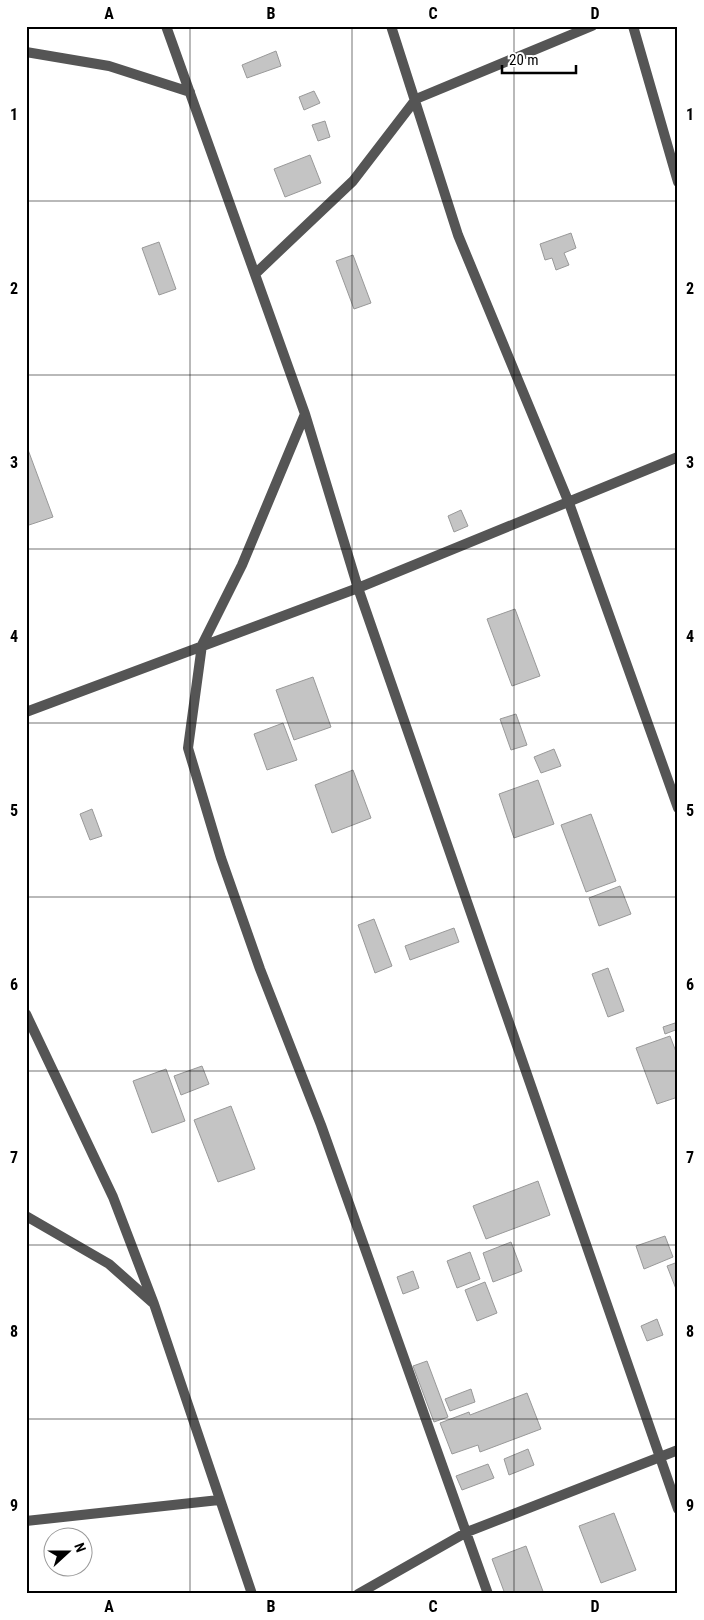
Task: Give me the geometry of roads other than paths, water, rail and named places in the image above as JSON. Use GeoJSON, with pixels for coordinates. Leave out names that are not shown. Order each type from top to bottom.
{"type":"FeatureCollection","features":[{"type":"Feature","properties":{"kind":"street"},"geometry":{"type":"LineString","coordinates":[[166,26],[305,414],[358,588],[678,1509]]}},
{"type":"Feature","properties":{"kind":"street"},"geometry":{"type":"LineString","coordinates":[[391,26],[458,235],[569,503],[678,808]]}},
{"type":"Feature","properties":{"kind":"street"},"geometry":{"type":"LineString","coordinates":[[255,274],[353,181],[416,100],[592,26]]}},
{"type":"Feature","properties":{"kind":"street"},"geometry":{"type":"LineString","coordinates":[[633,26],[678,182]]}},
{"type":"Feature","properties":{"kind":"street"},"geometry":{"type":"LineString","coordinates":[[26,52],[109,66],[190,92]]}},
{"type":"Feature","properties":{"kind":"street"},"geometry":{"type":"LineString","coordinates":[[305,414],[242,565],[202,646],[188,748],[231,886],[321,1125],[488,1594]]}},
{"type":"Feature","properties":{"kind":"street"},"geometry":{"type":"LineString","coordinates":[[26,712],[358,588],[678,457]]}},
{"type":"Feature","properties":{"kind":"street"},"geometry":{"type":"LineString","coordinates":[[26,1014],[113,1197],[154,1304],[252,1594]]}},
{"type":"Feature","properties":{"kind":"street"},"geometry":{"type":"LineString","coordinates":[[26,1216],[109,1264],[154,1304]]}},
{"type":"Feature","properties":{"kind":"street"},"geometry":{"type":"LineString","coordinates":[[358,1594],[467,1532],[678,1450]]}},
{"type":"Feature","properties":{"kind":"street"},"geometry":{"type":"LineString","coordinates":[[26,1521],[220,1500]]}}]}
